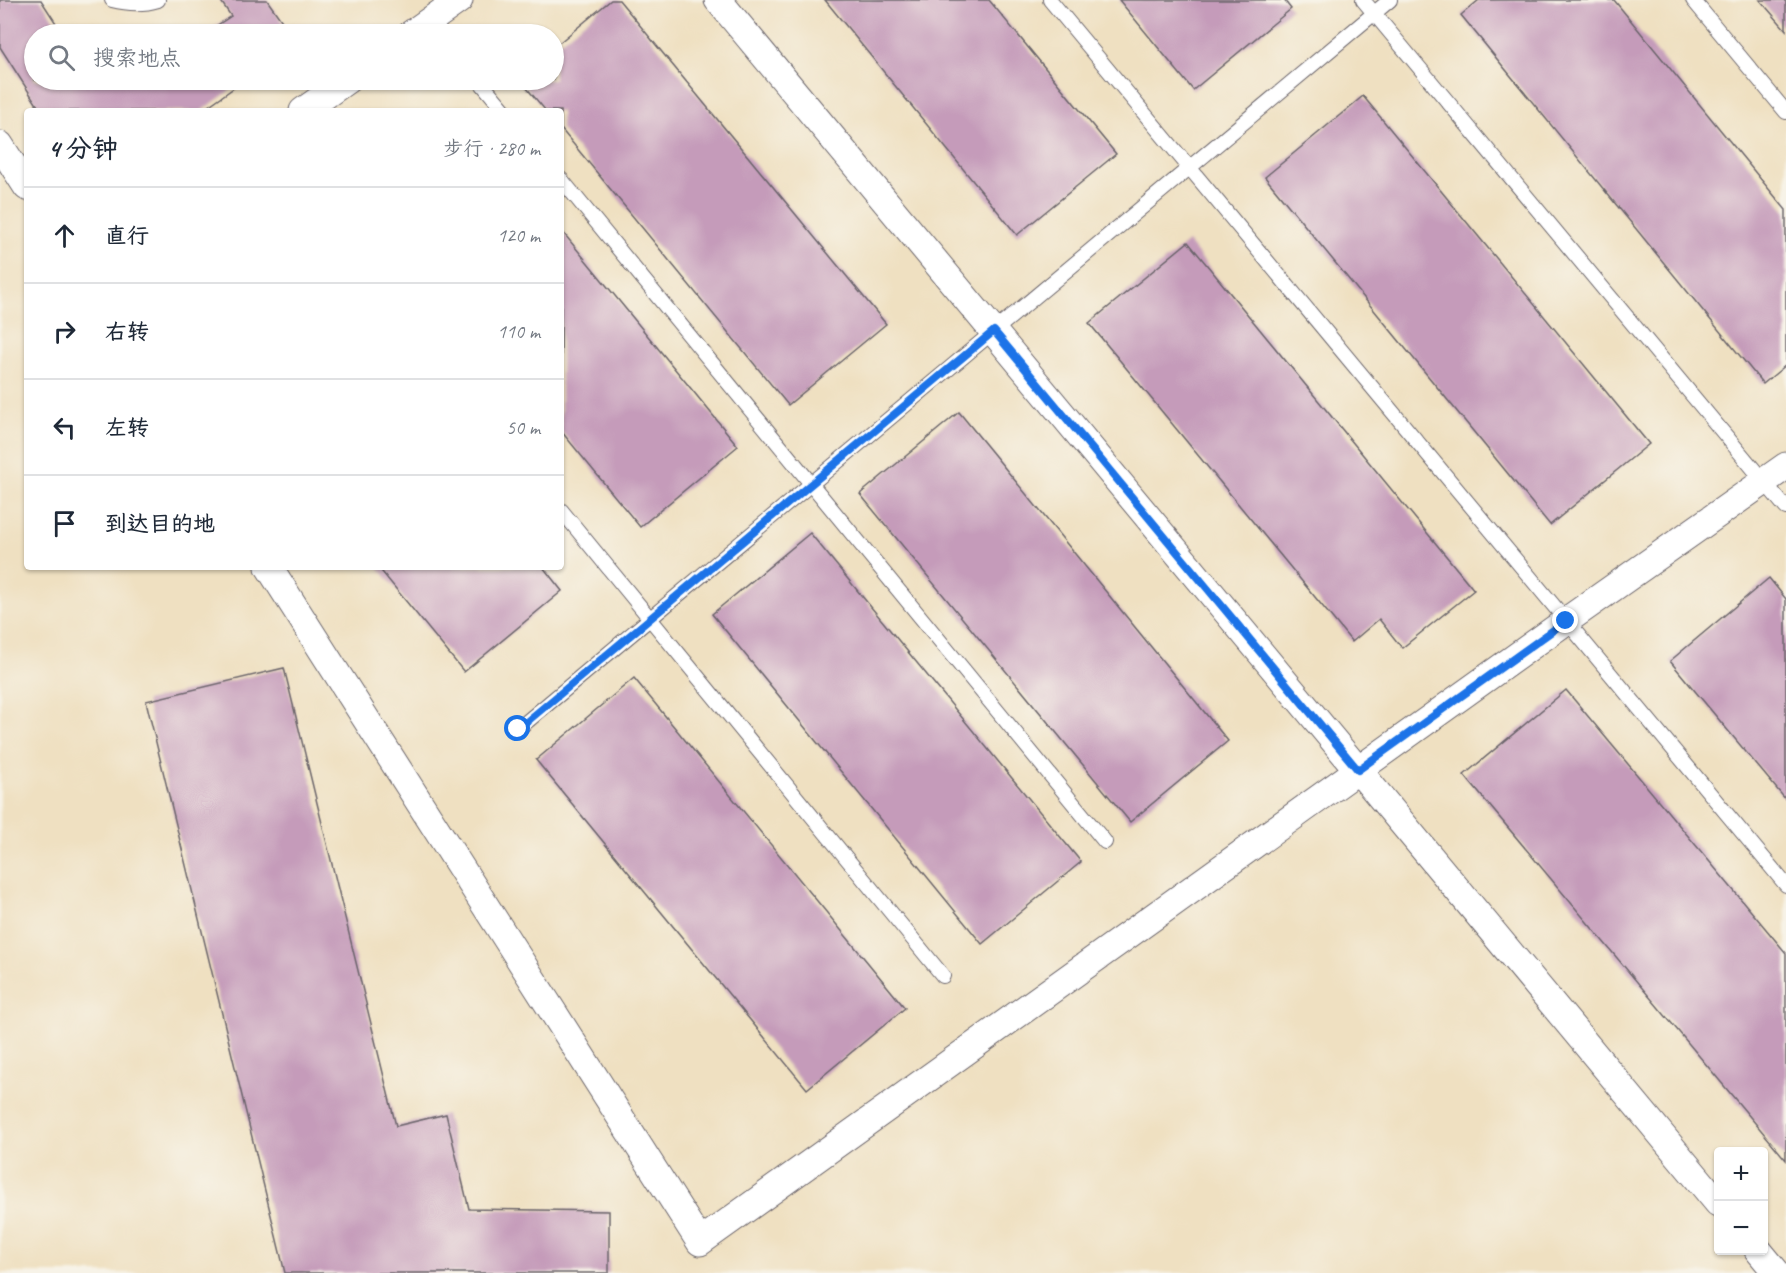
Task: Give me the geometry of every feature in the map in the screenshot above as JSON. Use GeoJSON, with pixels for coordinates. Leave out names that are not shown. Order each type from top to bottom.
{"type":"FeatureCollection","features":[{"type":"Feature","properties":{"kind":"street"},"geometry":{"type":"LineString","coordinates":[[434,24],[459,0]]}},
{"type":"Feature","properties":{"kind":"street"},"geometry":{"type":"LineString","coordinates":[[718,0],[1717,1201]]}},
{"type":"Feature","properties":{"kind":"street"},"geometry":{"type":"LineString","coordinates":[[307,108],[333,90]]}},
{"type":"Feature","properties":{"kind":"street"},"geometry":{"type":"LineString","coordinates":[[0,145],[24,182]]}},
{"type":"Feature","properties":{"kind":"street"},"geometry":{"type":"LineString","coordinates":[[271,570],[700,1242],[1786,466]]}},
{"type":"Feature","properties":{"kind":"street"},"geometry":{"type":"LineString","coordinates":[[1761,1255],[1777,1273]]}},
{"type":"Feature","properties":{"kind":"lane"},"geometry":{"type":"LineString","coordinates":[[112,0],[128,4],[158,0]]}},
{"type":"Feature","properties":{"kind":"lane"},"geometry":{"type":"LineString","coordinates":[[1050,0],[1786,885]]}},
{"type":"Feature","properties":{"kind":"lane"},"geometry":{"type":"LineString","coordinates":[[1363,0],[1786,508]]}},
{"type":"Feature","properties":{"kind":"lane"},"geometry":{"type":"LineString","coordinates":[[518,729],[1390,0]]}},
{"type":"Feature","properties":{"kind":"lane"},"geometry":{"type":"LineString","coordinates":[[1693,0],[1786,112]]}},
{"type":"Feature","properties":{"kind":"lane"},"geometry":{"type":"LineString","coordinates":[[487,90],[502,108]]}},
{"type":"Feature","properties":{"kind":"lane"},"geometry":{"type":"LineString","coordinates":[[564,183],[1105,842]]}},
{"type":"Feature","properties":{"kind":"lane"},"geometry":{"type":"LineString","coordinates":[[564,514],[943,976]]}},
{"type":"Feature","properties":{"kind":"building"},"geometry":{"type":"Polygon","coordinates":[[[0,0],[41,0],[57,24],[24,24],[24,84],[0,47],[0,0]]]}},
{"type":"Feature","properties":{"kind":"building"},"geometry":{"type":"Polygon","coordinates":[[[220,0],[267,0],[284,24],[219,24],[231,16],[220,0]]]}},
{"type":"Feature","properties":{"kind":"building"},"geometry":{"type":"Polygon","coordinates":[[[611,0],[619,0],[886,324],[788,405],[564,133],[564,108],[543,108],[528,90],[564,90],[564,39],[611,0]]]}},
{"type":"Feature","properties":{"kind":"building"},"geometry":{"type":"Polygon","coordinates":[[[825,0],[989,0],[1116,154],[1017,235],[825,0]]]}},
{"type":"Feature","properties":{"kind":"building"},"geometry":{"type":"Polygon","coordinates":[[[1119,0],[1284,0],[1291,9],[1193,90],[1119,0]]]}},
{"type":"Feature","properties":{"kind":"building"},"geometry":{"type":"Polygon","coordinates":[[[1479,0],[1614,0],[1786,210],[1786,365],[1763,384],[1461,15],[1479,0]]]}},
{"type":"Feature","properties":{"kind":"building"},"geometry":{"type":"Polygon","coordinates":[[[1760,0],[1786,0],[1786,30],[1760,0]]]}},
{"type":"Feature","properties":{"kind":"building"},"geometry":{"type":"Polygon","coordinates":[[[28,90],[231,90],[205,108],[39,108],[28,90]]]}},
{"type":"Feature","properties":{"kind":"building"},"geometry":{"type":"Polygon","coordinates":[[[1363,96],[1649,444],[1550,525],[1265,177],[1363,96]]]}},
{"type":"Feature","properties":{"kind":"building"},"geometry":{"type":"Polygon","coordinates":[[[564,234],[738,446],[640,527],[564,435],[564,234]]]}},
{"type":"Feature","properties":{"kind":"building"},"geometry":{"type":"Polygon","coordinates":[[[1188,242],[1474,590],[1402,648],[1379,619],[1352,642],[1089,323],[1188,242]]]}},
{"type":"Feature","properties":{"kind":"building"},"geometry":{"type":"Polygon","coordinates":[[[959,412],[1228,741],[1130,822],[860,494],[959,412]]]}},
{"type":"Feature","properties":{"kind":"building"},"geometry":{"type":"Polygon","coordinates":[[[810,533],[1081,862],[982,944],[712,614],[810,533]]]}},
{"type":"Feature","properties":{"kind":"building"},"geometry":{"type":"Polygon","coordinates":[[[380,570],[545,570],[562,591],[464,672],[380,570]]]}},
{"type":"Feature","properties":{"kind":"building"},"geometry":{"type":"Polygon","coordinates":[[[1769,578],[1786,599],[1786,800],[1670,661],[1769,578]]]}},
{"type":"Feature","properties":{"kind":"building"},"geometry":{"type":"Polygon","coordinates":[[[284,668],[396,1126],[446,1114],[469,1209],[609,1211],[609,1273],[285,1273],[146,701],[284,668]]]}},
{"type":"Feature","properties":{"kind":"building"},"geometry":{"type":"Polygon","coordinates":[[[634,678],[905,1008],[807,1089],[536,760],[634,678]]]}},
{"type":"Feature","properties":{"kind":"building"},"geometry":{"type":"Polygon","coordinates":[[[1566,690],[1786,953],[1786,1160],[1464,775],[1566,690]]]}},
{"type":"Feature","properties":{"kind":"route"},"geometry":{"type":"LineString","coordinates":[[518,729],[994,331],[1358,770],[1566,621]]}}]}
